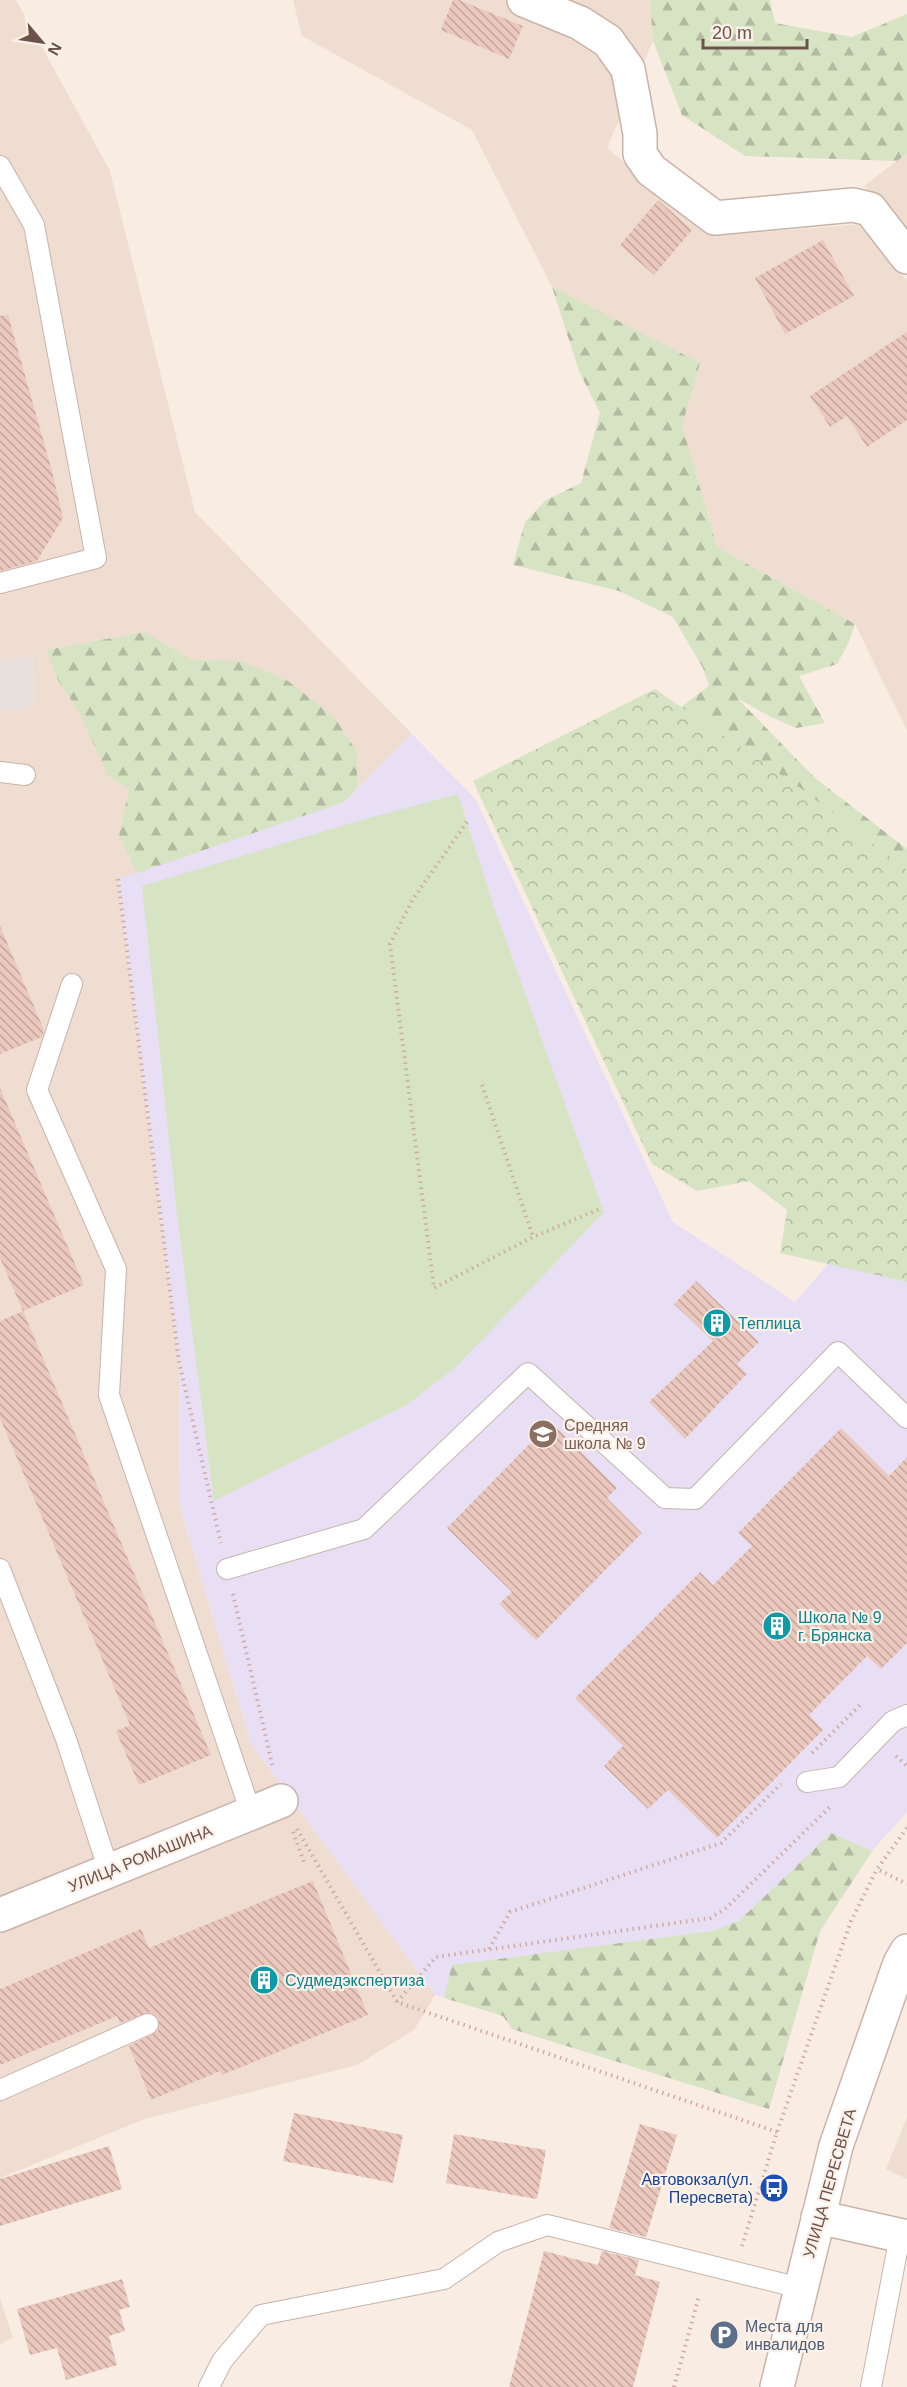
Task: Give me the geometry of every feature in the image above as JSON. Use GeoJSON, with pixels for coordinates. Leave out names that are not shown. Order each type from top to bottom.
{"type":"FeatureCollection","features":[{"type":"Feature","properties":{"kind":"street"},"geometry":{"type":"LineString","coordinates":[[524,0],[580,23],[609,40],[628,69],[640,134],[640,154],[651,170],[715,218],[853,205],[870,209],[907,257]]}},
{"type":"Feature","properties":{"kind":"street","name":"УЛИЦА РОМАШИНА"},"geometry":{"type":"LineString","coordinates":[[0,1915],[266,1807]]}},
{"type":"Feature","properties":{"kind":"street","name":"УЛИЦА ПЕРЕСВЕТА"},"geometry":{"type":"LineString","coordinates":[[777,2387],[836,2146],[900,1963],[907,1951]]}},
{"type":"Feature","properties":{"kind":"street"},"geometry":{"type":"LineString","coordinates":[[818,2217],[904,2237]]}},
{"type":"Feature","properties":{"kind":"lane"},"geometry":{"type":"LineString","coordinates":[[0,166],[34,225],[96,558],[0,583]]}},
{"type":"Feature","properties":{"kind":"lane"},"geometry":{"type":"LineString","coordinates":[[0,772],[25,775]]}},
{"type":"Feature","properties":{"kind":"lane"},"geometry":{"type":"LineString","coordinates":[[72,984],[37,1090],[116,1269],[109,1395],[182,1606],[266,1807]]}},
{"type":"Feature","properties":{"kind":"lane"},"geometry":{"type":"LineString","coordinates":[[227,1569],[364,1529],[528,1373],[665,1498],[694,1499],[838,1352],[907,1418]]}},
{"type":"Feature","properties":{"kind":"lane"},"geometry":{"type":"LineString","coordinates":[[0,1569],[66,1738],[109,1871]]}},
{"type":"Feature","properties":{"kind":"lane"},"geometry":{"type":"LineString","coordinates":[[807,1782],[838,1777],[892,1721],[907,1715]]}},
{"type":"Feature","properties":{"kind":"lane"},"geometry":{"type":"LineString","coordinates":[[0,2090],[148,2024]]}},
{"type":"Feature","properties":{"kind":"lane"},"geometry":{"type":"LineString","coordinates":[[209,2387],[222,2361],[261,2314],[444,2279],[498,2242],[547,2225],[800,2288]]}},
{"type":"Feature","properties":{"kind":"lane"},"geometry":{"type":"LineString","coordinates":[[871,2387],[904,2237]]}},
{"type":"Feature","properties":{"kind":"path"},"geometry":{"type":"LineString","coordinates":[[467,822],[413,900],[390,945],[434,1288],[533,1238],[602,1208]]}},
{"type":"Feature","properties":{"kind":"path"},"geometry":{"type":"LineString","coordinates":[[118,879],[179,1362],[227,1569],[266,1807],[398,2002],[777,2132]]}},
{"type":"Feature","properties":{"kind":"path"},"geometry":{"type":"LineString","coordinates":[[482,1085],[533,1238]]}},
{"type":"Feature","properties":{"kind":"path"},"geometry":{"type":"LineString","coordinates":[[811,1754],[860,1705]]}},
{"type":"Feature","properties":{"kind":"path"},"geometry":{"type":"LineString","coordinates":[[889,1749],[907,1766]]}},
{"type":"Feature","properties":{"kind":"path"},"geometry":{"type":"LineString","coordinates":[[489,1950],[510,1912],[721,1844],[786,1778]]}},
{"type":"Feature","properties":{"kind":"path"},"geometry":{"type":"LineString","coordinates":[[398,2002],[436,1957],[710,1918],[725,1909],[832,1805]]}},
{"type":"Feature","properties":{"kind":"path"},"geometry":{"type":"LineString","coordinates":[[266,1807],[304,1862]]}},
{"type":"Feature","properties":{"kind":"path"},"geometry":{"type":"LineString","coordinates":[[740,2252],[777,2132],[850,1921],[877,1869],[907,1828]]}},
{"type":"Feature","properties":{"kind":"path"},"geometry":{"type":"LineString","coordinates":[[877,1869],[907,1884]]}},
{"type":"Feature","properties":{"kind":"path"},"geometry":{"type":"LineString","coordinates":[[674,2387],[699,2296]]}},
{"type":"Feature","properties":{"kind":"shaded area"},"geometry":{"type":"Polygon","coordinates":[[[0,0],[16,0],[110,171],[195,512],[412,734],[344,802],[118,880],[179,1362],[180,1507],[251,1744],[435,1995],[414,2030],[357,2065],[145,2119],[0,2178],[0,0]]]}},
{"type":"Feature","properties":{"kind":"shaded area"},"geometry":{"type":"Polygon","coordinates":[[[293,0],[650,0],[653,41],[607,148],[711,236],[863,224],[907,281],[907,731],[855,624],[717,547],[682,425],[552,287],[472,130],[302,36],[293,0]]]}},
{"type":"Feature","properties":{"kind":"shaded area"},"geometry":{"type":"Polygon","coordinates":[[[907,153],[907,238],[864,186],[907,153]]]}},
{"type":"Feature","properties":{"kind":"shaded area"},"geometry":{"type":"Polygon","coordinates":[[[33,653],[34,705],[18,711],[0,710],[0,660],[26,657],[33,653]]]}},
{"type":"Feature","properties":{"kind":"shaded area","name":"Средняя школа № 9"},"geometry":{"type":"Polygon","coordinates":[[[412,734],[476,800],[673,1222],[795,1302],[837,1254],[907,1273],[907,1812],[872,1851],[820,1931],[769,2109],[512,2029],[503,2016],[435,1995],[251,1744],[180,1507],[179,1362],[118,879],[344,802],[412,734]]]}},
{"type":"Feature","properties":{"kind":"shaded area"},"geometry":{"type":"Polygon","coordinates":[[[907,2117],[907,2179],[886,2169],[907,2117]]]}},
{"type":"Feature","properties":{"kind":"shaded area"},"geometry":{"type":"Polygon","coordinates":[[[0,2298],[13,2338],[0,2344],[0,2298]]]}},
{"type":"Feature","properties":{"kind":"green space"},"geometry":{"type":"Polygon","coordinates":[[[650,0],[770,0],[775,23],[852,37],[907,14],[907,153],[897,161],[745,156],[682,115],[653,41],[650,0]]]}},
{"type":"Feature","properties":{"kind":"green space"},"geometry":{"type":"Polygon","coordinates":[[[552,287],[700,363],[682,425],[717,547],[855,624],[849,642],[837,664],[799,676],[825,723],[796,728],[737,698],[815,778],[907,849],[907,1273],[795,1207],[527,823],[709,686],[703,668],[673,617],[619,591],[513,565],[525,522],[546,500],[581,483],[600,413],[579,371],[552,287]]]}},
{"type":"Feature","properties":{"kind":"green space"},"geometry":{"type":"Polygon","coordinates":[[[145,632],[191,660],[241,661],[288,681],[334,717],[357,752],[357,789],[344,802],[137,873],[119,836],[129,789],[108,776],[78,710],[58,680],[46,650],[145,632]]]}},
{"type":"Feature","properties":{"kind":"green space"},"geometry":{"type":"Polygon","coordinates":[[[655,689],[803,790],[907,870],[907,1282],[780,1253],[787,1210],[749,1181],[697,1191],[652,1164],[473,781],[655,689]]]}},
{"type":"Feature","properties":{"kind":"green space"},"geometry":{"type":"Polygon","coordinates":[[[458,794],[495,910],[604,1212],[457,1366],[407,1405],[214,1501],[177,1214],[142,886],[358,821],[458,794]]]}},
{"type":"Feature","properties":{"kind":"green space"},"geometry":{"type":"Polygon","coordinates":[[[831,1833],[872,1851],[820,1931],[769,2109],[512,2029],[503,2016],[444,1998],[452,1965],[712,1931],[739,1921],[831,1833]]]}},
{"type":"Feature","properties":{"kind":"building"},"geometry":{"type":"Polygon","coordinates":[[[453,0],[459,0],[523,26],[509,59],[441,30],[453,0]]]}},
{"type":"Feature","properties":{"kind":"building"},"geometry":{"type":"Polygon","coordinates":[[[658,200],[692,230],[654,275],[620,245],[658,200]]]}},
{"type":"Feature","properties":{"kind":"building"},"geometry":{"type":"Polygon","coordinates":[[[823,240],[854,296],[785,334],[755,278],[823,240]]]}},
{"type":"Feature","properties":{"kind":"building"},"geometry":{"type":"Polygon","coordinates":[[[8,315],[63,518],[37,561],[0,571],[0,316],[8,315]]]}},
{"type":"Feature","properties":{"kind":"building"},"geometry":{"type":"Polygon","coordinates":[[[907,332],[907,420],[867,447],[847,416],[830,427],[810,396],[907,332]]]}},
{"type":"Feature","properties":{"kind":"building"},"geometry":{"type":"Polygon","coordinates":[[[0,926],[44,1030],[42,1037],[0,1054],[0,926]]]}},
{"type":"Feature","properties":{"kind":"building"},"geometry":{"type":"Polygon","coordinates":[[[0,1088],[84,1285],[23,1311],[0,1258],[0,1088]]]}},
{"type":"Feature","properties":{"kind":"building"},"geometry":{"type":"Polygon","coordinates":[[[696,1281],[759,1342],[737,1364],[747,1374],[685,1439],[649,1402],[713,1341],[674,1304],[696,1281]]]}},
{"type":"Feature","properties":{"kind":"building"},"geometry":{"type":"Polygon","coordinates":[[[23,1311],[211,1755],[139,1785],[116,1731],[130,1725],[0,1418],[0,1321],[23,1311]]]}},
{"type":"Feature","properties":{"kind":"building"},"geometry":{"type":"Polygon","coordinates":[[[551,1422],[617,1488],[607,1498],[642,1533],[536,1640],[499,1604],[512,1592],[447,1528],[551,1422]]]}},
{"type":"Feature","properties":{"kind":"building","name":"Школа № 9 г. Брянска"},"geometry":{"type":"Polygon","coordinates":[[[841,1428],[889,1476],[907,1457],[907,1643],[881,1669],[867,1656],[809,1715],[823,1730],[717,1838],[668,1790],[648,1809],[604,1766],[623,1746],[575,1698],[700,1572],[713,1585],[752,1546],[738,1533],[841,1428]]]}},
{"type":"Feature","properties":{"kind":"building","name":"Судмедэкспертиза"},"geometry":{"type":"Polygon","coordinates":[[[313,1881],[368,2015],[222,2075],[220,2071],[151,2100],[129,2046],[158,2031],[159,2019],[150,2012],[120,2023],[117,2016],[0,2065],[0,1989],[141,1929],[149,1948],[313,1881]]]}},
{"type":"Feature","properties":{"kind":"building"},"geometry":{"type":"Polygon","coordinates":[[[294,2113],[403,2135],[393,2183],[283,2161],[294,2113]]]}},
{"type":"Feature","properties":{"kind":"building"},"geometry":{"type":"Polygon","coordinates":[[[640,2124],[677,2135],[646,2237],[609,2228],[640,2124]]]}},
{"type":"Feature","properties":{"kind":"building"},"geometry":{"type":"Polygon","coordinates":[[[454,2134],[546,2150],[537,2199],[446,2183],[454,2134]]]}},
{"type":"Feature","properties":{"kind":"building"},"geometry":{"type":"Polygon","coordinates":[[[109,2146],[122,2189],[0,2226],[0,2179],[109,2146]]]}},
{"type":"Feature","properties":{"kind":"building"},"geometry":{"type":"Polygon","coordinates":[[[544,2251],[598,2265],[602,2251],[639,2260],[635,2275],[660,2282],[633,2387],[509,2387],[544,2251]]]}},
{"type":"Feature","properties":{"kind":"building"},"geometry":{"type":"Polygon","coordinates":[[[122,2279],[130,2307],[119,2310],[125,2331],[109,2336],[117,2365],[66,2380],[57,2348],[30,2355],[17,2309],[122,2279]]]}},
{"type":"Feature","properties":{"kind":"place","name":"Теплица"},"geometry":{"type":"Point","coordinates":[717,1323]}},
{"type":"Feature","properties":{"kind":"place","name":"Средняя школа № 9"},"geometry":{"type":"Point","coordinates":[543,1434]}},
{"type":"Feature","properties":{"kind":"place","name":"Школа № 9 г. Брянска"},"geometry":{"type":"Point","coordinates":[777,1626]}},
{"type":"Feature","properties":{"kind":"place","name":"Судмедэкспертиза"},"geometry":{"type":"Point","coordinates":[264,1980]}},
{"type":"Feature","properties":{"kind":"place","name":"Автовокзал(ул. Пересвета)"},"geometry":{"type":"Point","coordinates":[774,2188]}},
{"type":"Feature","properties":{"kind":"place","name":"Места для инвалидов"},"geometry":{"type":"Point","coordinates":[724,2335]}}]}
